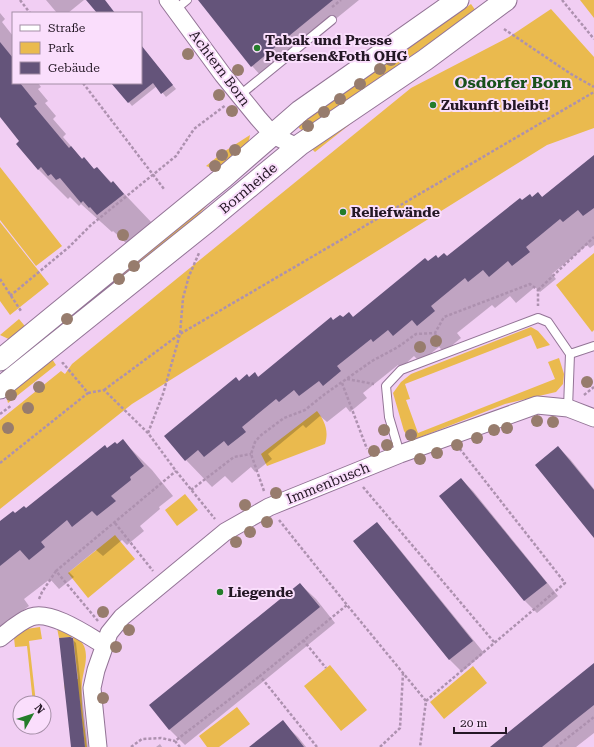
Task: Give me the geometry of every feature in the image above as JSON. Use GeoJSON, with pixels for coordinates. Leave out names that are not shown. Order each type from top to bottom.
{"type":"FeatureCollection","features":[{"type":"Feature","properties":{"kind":"street","name":"Bornheide"},"geometry":{"type":"LineString","coordinates":[[0,360],[224,177],[300,111],[458,0]]}},
{"type":"Feature","properties":{"kind":"street","name":"Bornheide"},"geometry":{"type":"LineString","coordinates":[[0,388],[297,147],[425,60],[506,0]]}},
{"type":"Feature","properties":{"kind":"street","name":"Achtern Born"},"geometry":{"type":"LineString","coordinates":[[177,3],[223,75],[273,134]]}},
{"type":"Feature","properties":{"kind":"street"},"geometry":{"type":"LineString","coordinates":[[206,222],[273,134],[297,147]]}},
{"type":"Feature","properties":{"kind":"street","name":"Immenbusch"},"geometry":{"type":"LineString","coordinates":[[98,747],[92,688],[96,670],[107,639],[122,617],[225,532],[269,507],[373,464],[537,405],[568,408],[594,418]]}},
{"type":"Feature","properties":{"kind":"street"},"geometry":{"type":"LineString","coordinates":[[0,638],[31,616],[47,616],[107,639]]}},
{"type":"Feature","properties":{"kind":"lane"},"geometry":{"type":"LineString","coordinates":[[240,95],[332,20]]}},
{"type":"Feature","properties":{"kind":"lane"},"geometry":{"type":"LineString","coordinates":[[400,454],[389,417],[386,386],[401,370],[538,318],[548,322],[570,354],[568,408]]}},
{"type":"Feature","properties":{"kind":"lane"},"geometry":{"type":"LineString","coordinates":[[570,354],[594,346]]}},
{"type":"Feature","properties":{"kind":"path"},"geometry":{"type":"LineString","coordinates":[[20,0],[29,12]]}},
{"type":"Feature","properties":{"kind":"path"},"geometry":{"type":"LineString","coordinates":[[562,0],[594,39]]}},
{"type":"Feature","properties":{"kind":"path"},"geometry":{"type":"LineString","coordinates":[[504,29],[571,74],[594,87]]}},
{"type":"Feature","properties":{"kind":"path"},"geometry":{"type":"LineString","coordinates":[[589,33],[594,35]]}},
{"type":"Feature","properties":{"kind":"path"},"geometry":{"type":"LineString","coordinates":[[84,84],[164,190]]}},
{"type":"Feature","properties":{"kind":"path"},"geometry":{"type":"LineString","coordinates":[[0,463],[88,392],[104,390],[180,334],[594,92]]}},
{"type":"Feature","properties":{"kind":"path"},"geometry":{"type":"LineString","coordinates":[[10,296],[69,247],[91,225],[154,176],[176,156],[194,129],[240,95]]}},
{"type":"Feature","properties":{"kind":"path"},"geometry":{"type":"LineString","coordinates":[[538,318],[538,290],[594,237]]}},
{"type":"Feature","properties":{"kind":"path"},"geometry":{"type":"LineString","coordinates":[[148,433],[163,394],[180,334],[182,298],[189,276],[199,253]]}},
{"type":"Feature","properties":{"kind":"path"},"geometry":{"type":"LineString","coordinates":[[0,279],[21,311]]}},
{"type":"Feature","properties":{"kind":"path"},"geometry":{"type":"LineString","coordinates":[[426,701],[269,507],[251,454],[255,442],[260,436],[284,418],[305,410],[372,361],[398,347],[416,334],[435,333],[444,317],[530,284],[538,290]]}},
{"type":"Feature","properties":{"kind":"path"},"geometry":{"type":"LineString","coordinates":[[63,363],[88,392]]}},
{"type":"Feature","properties":{"kind":"path"},"geometry":{"type":"LineString","coordinates":[[347,379],[386,386]]}},
{"type":"Feature","properties":{"kind":"path"},"geometry":{"type":"LineString","coordinates":[[342,383],[373,464]]}},
{"type":"Feature","properties":{"kind":"path"},"geometry":{"type":"LineString","coordinates":[[104,390],[148,433],[176,471],[225,532]]}},
{"type":"Feature","properties":{"kind":"path"},"geometry":{"type":"LineString","coordinates":[[420,747],[426,701],[565,583],[450,436]]}},
{"type":"Feature","properties":{"kind":"path"},"geometry":{"type":"LineString","coordinates":[[191,490],[234,457],[251,454]]}},
{"type":"Feature","properties":{"kind":"path"},"geometry":{"type":"LineString","coordinates":[[31,616],[42,592],[56,571],[176,471]]}},
{"type":"Feature","properties":{"kind":"path"},"geometry":{"type":"LineString","coordinates":[[352,473],[494,642]]}},
{"type":"Feature","properties":{"kind":"path"},"geometry":{"type":"LineString","coordinates":[[115,523],[163,583]]}},
{"type":"Feature","properties":{"kind":"path"},"geometry":{"type":"LineString","coordinates":[[56,571],[107,639]]}},
{"type":"Feature","properties":{"kind":"path"},"geometry":{"type":"LineString","coordinates":[[176,741],[260,676],[347,605]]}},
{"type":"Feature","properties":{"kind":"path"},"geometry":{"type":"LineString","coordinates":[[303,640],[326,668]]}},
{"type":"Feature","properties":{"kind":"path"},"geometry":{"type":"LineString","coordinates":[[380,747],[400,728],[403,672]]}},
{"type":"Feature","properties":{"kind":"path"},"geometry":{"type":"LineString","coordinates":[[260,676],[317,747]]}},
{"type":"Feature","properties":{"kind":"path"},"geometry":{"type":"LineString","coordinates":[[556,747],[594,716]]}},
{"type":"Feature","properties":{"kind":"path"},"geometry":{"type":"LineString","coordinates":[[131,747],[142,739],[161,738],[176,741],[180,747]]}},
{"type":"Feature","properties":{"kind":"green space"},"geometry":{"type":"Polygon","coordinates":[[[580,0],[594,0],[594,18],[580,0]]]}},
{"type":"Feature","properties":{"kind":"green space"},"geometry":{"type":"Polygon","coordinates":[[[471,4],[476,11],[303,131],[299,128],[299,124],[303,120],[471,4]]]}},
{"type":"Feature","properties":{"kind":"green space"},"geometry":{"type":"Polygon","coordinates":[[[551,9],[594,57],[594,128],[547,145],[132,404],[0,509],[0,420],[61,371],[65,374],[72,364],[411,88],[509,37],[551,9]]]}},
{"type":"Feature","properties":{"kind":"green space"},"geometry":{"type":"Polygon","coordinates":[[[358,118],[315,152],[310,147],[358,118]]]}},
{"type":"Feature","properties":{"kind":"green space"},"geometry":{"type":"Polygon","coordinates":[[[250,135],[249,141],[243,151],[222,172],[206,166],[222,153],[250,135]]]}},
{"type":"Feature","properties":{"kind":"green space"},"geometry":{"type":"Polygon","coordinates":[[[0,167],[62,246],[36,266],[0,220],[0,167]]]}},
{"type":"Feature","properties":{"kind":"green space"},"geometry":{"type":"Polygon","coordinates":[[[223,188],[169,247],[60,335],[52,325],[223,188]]]}},
{"type":"Feature","properties":{"kind":"green space"},"geometry":{"type":"Polygon","coordinates":[[[0,222],[49,284],[10,315],[0,301],[0,222]]]}},
{"type":"Feature","properties":{"kind":"green space"},"geometry":{"type":"Polygon","coordinates":[[[594,253],[594,330],[592,332],[556,285],[594,253]]]}},
{"type":"Feature","properties":{"kind":"green space"},"geometry":{"type":"Polygon","coordinates":[[[19,319],[29,331],[15,342],[0,335],[19,319]]]}},
{"type":"Feature","properties":{"kind":"green space"},"geometry":{"type":"Polygon","coordinates":[[[531,327],[538,331],[550,345],[537,349],[531,335],[405,384],[410,399],[406,400],[418,433],[555,379],[548,362],[559,358],[564,374],[563,384],[556,392],[505,404],[418,438],[409,438],[404,431],[393,393],[401,382],[411,374],[531,327]]]}},
{"type":"Feature","properties":{"kind":"green space"},"geometry":{"type":"Polygon","coordinates":[[[50,356],[56,365],[8,403],[5,392],[50,356]]]}},
{"type":"Feature","properties":{"kind":"green space"},"geometry":{"type":"Polygon","coordinates":[[[317,411],[326,426],[327,435],[325,444],[267,466],[261,454],[317,411]]]}},
{"type":"Feature","properties":{"kind":"green space"},"geometry":{"type":"Polygon","coordinates":[[[185,494],[198,510],[177,526],[165,510],[185,494]]]}},
{"type":"Feature","properties":{"kind":"green space"},"geometry":{"type":"Polygon","coordinates":[[[115,535],[135,559],[88,598],[68,573],[115,535]]]}},
{"type":"Feature","properties":{"kind":"green space"},"geometry":{"type":"Polygon","coordinates":[[[40,627],[42,639],[29,641],[35,695],[32,695],[27,646],[15,647],[14,638],[26,629],[40,627]]]}},
{"type":"Feature","properties":{"kind":"green space"},"geometry":{"type":"Polygon","coordinates":[[[57,628],[79,639],[84,646],[86,660],[82,683],[82,698],[87,747],[85,747],[78,689],[65,691],[64,681],[78,679],[73,637],[59,638],[57,628]]]}},
{"type":"Feature","properties":{"kind":"green space"},"geometry":{"type":"Polygon","coordinates":[[[330,665],[367,710],[341,731],[304,686],[330,665]]]}},
{"type":"Feature","properties":{"kind":"green space"},"geometry":{"type":"Polygon","coordinates":[[[473,666],[487,683],[444,719],[430,702],[473,666]]]}},
{"type":"Feature","properties":{"kind":"green space"},"geometry":{"type":"Polygon","coordinates":[[[237,707],[250,724],[219,747],[207,747],[199,736],[237,707]]]}},
{"type":"Feature","properties":{"kind":"building"},"geometry":{"type":"Polygon","coordinates":[[[86,0],[105,0],[114,12],[96,12],[86,0]]]}},
{"type":"Feature","properties":{"kind":"building"},"geometry":{"type":"Polygon","coordinates":[[[198,0],[333,0],[251,67],[198,0]]]}},
{"type":"Feature","properties":{"kind":"building"},"geometry":{"type":"Polygon","coordinates":[[[0,42],[12,57],[12,84],[21,84],[37,104],[34,106],[69,148],[71,146],[82,159],[84,157],[94,169],[97,167],[111,183],[113,181],[124,194],[97,215],[83,201],[81,203],[60,178],[56,180],[51,174],[48,176],[41,167],[38,170],[16,144],[19,141],[0,117],[0,42]]]}},
{"type":"Feature","properties":{"kind":"building"},"geometry":{"type":"Polygon","coordinates":[[[142,46],[173,85],[161,94],[153,83],[128,103],[112,84],[142,84],[142,46]]]}},
{"type":"Feature","properties":{"kind":"building"},"geometry":{"type":"Polygon","coordinates":[[[594,155],[594,208],[583,216],[578,210],[563,222],[560,219],[526,247],[530,252],[512,266],[508,261],[489,277],[483,270],[468,282],[465,278],[431,306],[435,311],[417,326],[412,320],[393,336],[388,330],[373,342],[371,339],[337,366],[341,371],[323,386],[319,381],[299,396],[294,390],[279,402],[276,399],[242,427],[246,432],[228,446],[224,441],[204,457],[198,450],[185,461],[164,436],[236,377],[239,381],[247,374],[249,377],[255,372],[258,377],[331,317],[333,320],[340,315],[343,317],[349,312],[353,317],[425,258],[428,261],[436,255],[438,258],[444,253],[447,256],[520,198],[522,200],[530,194],[532,197],[538,192],[542,197],[594,155]]]}},
{"type":"Feature","properties":{"kind":"building"},"geometry":{"type":"Polygon","coordinates":[[[123,439],[144,466],[130,477],[131,480],[111,496],[116,501],[97,516],[92,511],[72,527],[67,520],[41,542],[45,547],[29,560],[20,550],[0,566],[0,521],[13,511],[15,513],[24,506],[26,508],[105,445],[107,448],[115,442],[117,444],[123,439]]]}},
{"type":"Feature","properties":{"kind":"building"},"geometry":{"type":"Polygon","coordinates":[[[558,446],[594,490],[594,538],[535,465],[558,446]]]}},
{"type":"Feature","properties":{"kind":"building"},"geometry":{"type":"Polygon","coordinates":[[[461,478],[547,583],[524,601],[439,496],[461,478]]]}},
{"type":"Feature","properties":{"kind":"building"},"geometry":{"type":"Polygon","coordinates":[[[377,522],[473,641],[449,660],[353,541],[377,522]]]}},
{"type":"Feature","properties":{"kind":"building"},"geometry":{"type":"Polygon","coordinates":[[[300,583],[320,607],[169,730],[149,705],[300,583]]]}},
{"type":"Feature","properties":{"kind":"building"},"geometry":{"type":"Polygon","coordinates":[[[59,638],[73,638],[85,747],[71,747],[59,638]]]}},
{"type":"Feature","properties":{"kind":"building"},"geometry":{"type":"Polygon","coordinates":[[[594,663],[594,705],[542,747],[490,747],[594,663]]]}},
{"type":"Feature","properties":{"kind":"building"},"geometry":{"type":"Polygon","coordinates":[[[283,720],[304,747],[249,747],[283,720]]]}},
{"type":"Feature","properties":{"kind":"place","name":"Tabak und Presse Petersen&Foth OHG"},"geometry":{"type":"Point","coordinates":[257,48]}},
{"type":"Feature","properties":{"kind":"place","name":"Zukunft bleibt!"},"geometry":{"type":"Point","coordinates":[433,105]}},
{"type":"Feature","properties":{"kind":"place","name":"Reliefwände"},"geometry":{"type":"Point","coordinates":[343,212]}},
{"type":"Feature","properties":{"kind":"place","name":"Liegende"},"geometry":{"type":"Point","coordinates":[220,592]}},
{"type":"Feature","properties":{"kind":"district","name":"Osdorfer Born"},"geometry":{"type":"Point","coordinates":[513,82]}}]}
